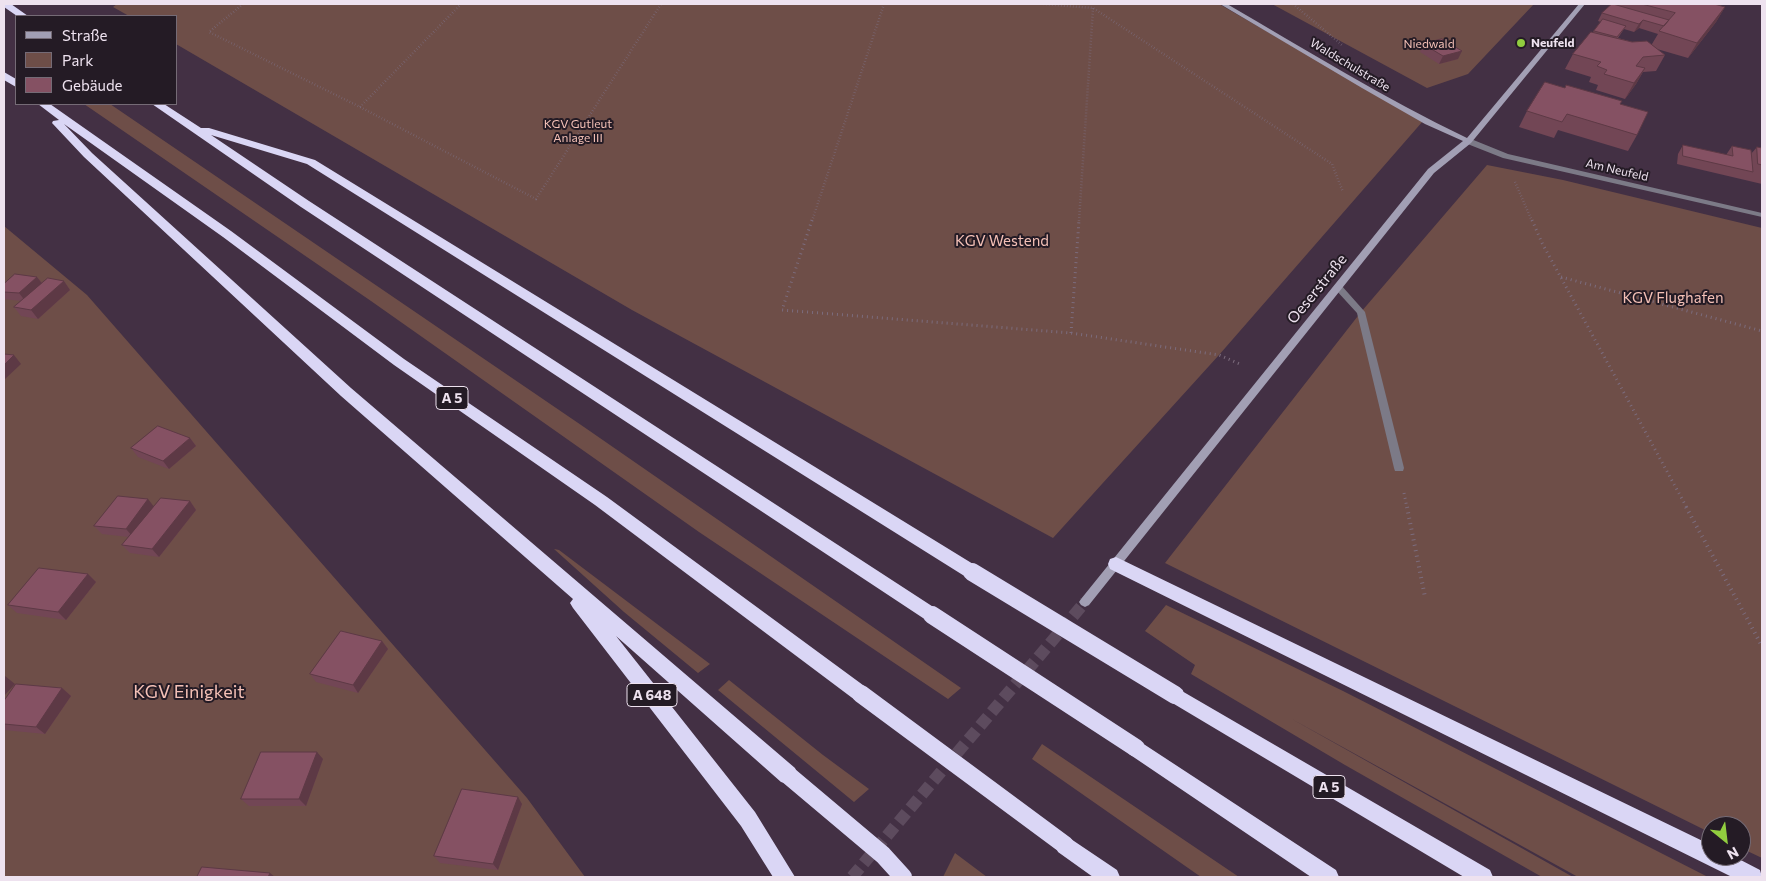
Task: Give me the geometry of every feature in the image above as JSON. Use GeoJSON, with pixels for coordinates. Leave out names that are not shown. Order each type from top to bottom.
{"type":"FeatureCollection","features":[{"type":"Feature","properties":{"kind":"highway"},"geometry":{"type":"LineString","coordinates":[[5,4],[22,15]]}},
{"type":"Feature","properties":{"kind":"highway"},"geometry":{"type":"LineString","coordinates":[[4,75],[15,83]]}},
{"type":"Feature","properties":{"kind":"highway"},"geometry":{"type":"LineString","coordinates":[[40,105],[88,155],[346,392],[554,572]]}},
{"type":"Feature","properties":{"kind":"highway","name":"A 5"},"geometry":{"type":"LineString","coordinates":[[44,105],[227,234],[400,362],[601,501],[1110,877]]}},
{"type":"Feature","properties":{"kind":"highway","name":"A 5"},"geometry":{"type":"LineString","coordinates":[[160,105],[305,204],[1136,748],[1328,877]]}},
{"type":"Feature","properties":{"kind":"highway","name":"A 5"},"geometry":{"type":"LineString","coordinates":[[192,126],[311,162],[972,572],[1175,695],[1483,877]]}},
{"type":"Feature","properties":{"kind":"highway"},"geometry":{"type":"LineString","coordinates":[[1116,564],[1701,851]]}},
{"type":"Feature","properties":{"kind":"highway","name":"A 648"},"geometry":{"type":"LineString","coordinates":[[554,572],[883,855],[903,877]]}},
{"type":"Feature","properties":{"kind":"highway","name":"A 648"},"geometry":{"type":"LineString","coordinates":[[554,572],[748,819],[785,877]]}},
{"type":"Feature","properties":{"kind":"highway"},"geometry":{"type":"LineString","coordinates":[[1731,866],[1752,877]]}},
{"type":"Feature","properties":{"kind":"street","name":"Waldschulstraße"},"geometry":{"type":"LineString","coordinates":[[1223,4],[1364,87],[1428,122],[1468,141]]}},
{"type":"Feature","properties":{"kind":"street","name":"Oeserstraße"},"geometry":{"type":"LineString","coordinates":[[1085,602],[1431,171],[1468,141],[1582,4]]}},
{"type":"Feature","properties":{"kind":"street","name":"Am Neufeld"},"geometry":{"type":"LineString","coordinates":[[1468,141],[1506,156],[1762,215]]}},
{"type":"Feature","properties":{"kind":"street"},"geometry":{"type":"LineString","coordinates":[[1338,287],[1361,312],[1399,468]]}},
{"type":"Feature","properties":{"kind":"path"},"geometry":{"type":"LineString","coordinates":[[243,4],[208,32],[360,107],[536,199],[661,4]]}},
{"type":"Feature","properties":{"kind":"path"},"geometry":{"type":"LineString","coordinates":[[360,107],[461,4]]}},
{"type":"Feature","properties":{"kind":"path"},"geometry":{"type":"LineString","coordinates":[[884,4],[782,310],[1071,333],[1219,355],[1266,376]]}},
{"type":"Feature","properties":{"kind":"path"},"geometry":{"type":"LineString","coordinates":[[1043,4],[1093,8],[1332,164],[1343,192]]}},
{"type":"Feature","properties":{"kind":"path"},"geometry":{"type":"LineString","coordinates":[[1071,333],[1093,8]]}},
{"type":"Feature","properties":{"kind":"path"},"geometry":{"type":"LineString","coordinates":[[1506,156],[1512,178],[1542,243],[1762,646]]}},
{"type":"Feature","properties":{"kind":"path"},"geometry":{"type":"LineString","coordinates":[[1561,277],[1762,331]]}},
{"type":"Feature","properties":{"kind":"path"},"geometry":{"type":"LineString","coordinates":[[1399,468],[1426,598]]}},
{"type":"Feature","properties":{"kind":"green space","name":"KGV Westend"},"geometry":{"type":"Polygon","coordinates":[[[117,4],[1219,4],[1423,121],[1219,355],[1053,538],[632,310],[178,45],[178,15],[127,15],[113,7],[117,4]]]}},
{"type":"Feature","properties":{"kind":"green space","name":"Niedwald"},"geometry":{"type":"Polygon","coordinates":[[[1272,4],[1534,4],[1468,74],[1427,88],[1272,4]]]}},
{"type":"Feature","properties":{"kind":"green space"},"geometry":{"type":"Polygon","coordinates":[[[85,105],[111,105],[584,427],[961,688],[948,699],[699,532],[371,301],[85,105]]]}},
{"type":"Feature","properties":{"kind":"green space","name":"KGV Flughafen"},"geometry":{"type":"Polygon","coordinates":[[[1487,165],[1563,180],[1762,228],[1762,858],[1751,853],[1751,816],[1701,816],[1701,828],[1165,563],[1361,312],[1487,165]]]}},
{"type":"Feature","properties":{"kind":"green space","name":"KGV Einigkeit"},"geometry":{"type":"Polygon","coordinates":[[[4,226],[87,295],[527,798],[585,877],[4,877],[4,226]]]}},
{"type":"Feature","properties":{"kind":"green space"},"geometry":{"type":"Polygon","coordinates":[[[554,549],[559,550],[710,664],[698,673],[624,612],[554,549]]]}},
{"type":"Feature","properties":{"kind":"green space"},"geometry":{"type":"Polygon","coordinates":[[[1166,605],[1343,691],[1708,877],[1578,877],[1290,718],[1573,877],[1542,877],[1345,765],[1191,674],[1195,665],[1145,631],[1166,605]]]}},
{"type":"Feature","properties":{"kind":"green space"},"geometry":{"type":"Polygon","coordinates":[[[729,680],[869,789],[854,802],[718,690],[729,680]]]}},
{"type":"Feature","properties":{"kind":"green space"},"geometry":{"type":"Polygon","coordinates":[[[1042,744],[1239,877],[1201,877],[1032,759],[1042,744]]]}},
{"type":"Feature","properties":{"kind":"green space"},"geometry":{"type":"Polygon","coordinates":[[[955,853],[987,877],[943,877],[955,853]]]}},
{"type":"Feature","properties":{"kind":"building"},"geometry":{"type":"Polygon","coordinates":[[[1612,4],[1669,20],[1664,26],[1643,20],[1639,24],[1602,13],[1612,4]]]}},
{"type":"Feature","properties":{"kind":"building"},"geometry":{"type":"Polygon","coordinates":[[[1642,4],[1714,4],[1725,7],[1697,43],[1659,31],[1675,13],[1642,4]]]}},
{"type":"Feature","properties":{"kind":"building"},"geometry":{"type":"Polygon","coordinates":[[[1603,19],[1626,26],[1617,37],[1594,31],[1603,19]]]}},
{"type":"Feature","properties":{"kind":"building"},"geometry":{"type":"Polygon","coordinates":[[[1591,32],[1632,42],[1647,41],[1665,55],[1643,57],[1636,66],[1645,68],[1634,83],[1604,74],[1607,70],[1597,66],[1601,62],[1573,54],[1591,32]]]}},
{"type":"Feature","properties":{"kind":"building"},"geometry":{"type":"Polygon","coordinates":[[[1442,39],[1462,51],[1443,56],[1423,44],[1442,39]]]}},
{"type":"Feature","properties":{"kind":"building"},"geometry":{"type":"Polygon","coordinates":[[[1545,82],[1565,88],[1566,85],[1622,101],[1620,104],[1648,112],[1637,135],[1567,114],[1562,122],[1527,111],[1545,82]]]}},
{"type":"Feature","properties":{"kind":"building"},"geometry":{"type":"Polygon","coordinates":[[[1683,145],[1733,156],[1732,146],[1751,150],[1753,172],[1683,156],[1683,145]]]}},
{"type":"Feature","properties":{"kind":"building"},"geometry":{"type":"Polygon","coordinates":[[[1757,147],[1762,148],[1762,165],[1758,164],[1757,147]]]}},
{"type":"Feature","properties":{"kind":"building"},"geometry":{"type":"Polygon","coordinates":[[[15,274],[37,277],[19,293],[4,292],[4,284],[15,274]]]}},
{"type":"Feature","properties":{"kind":"building"},"geometry":{"type":"Polygon","coordinates":[[[48,278],[64,281],[31,310],[14,307],[48,278]]]}},
{"type":"Feature","properties":{"kind":"building"},"geometry":{"type":"Polygon","coordinates":[[[4,354],[14,355],[4,365],[4,354]]]}},
{"type":"Feature","properties":{"kind":"building"},"geometry":{"type":"Polygon","coordinates":[[[158,426],[190,438],[163,461],[131,448],[158,426]]]}},
{"type":"Feature","properties":{"kind":"building"},"geometry":{"type":"Polygon","coordinates":[[[118,496],[148,499],[126,529],[94,526],[118,496]]]}},
{"type":"Feature","properties":{"kind":"building"},"geometry":{"type":"Polygon","coordinates":[[[161,498],[190,501],[152,549],[122,545],[161,498]]]}},
{"type":"Feature","properties":{"kind":"building"},"geometry":{"type":"Polygon","coordinates":[[[39,568],[88,574],[58,612],[8,605],[39,568]]]}},
{"type":"Feature","properties":{"kind":"building"},"geometry":{"type":"Polygon","coordinates":[[[341,631],[382,641],[353,685],[310,674],[341,631]]]}},
{"type":"Feature","properties":{"kind":"building"},"geometry":{"type":"Polygon","coordinates":[[[16,684],[62,688],[36,727],[4,724],[4,701],[16,684]]]}},
{"type":"Feature","properties":{"kind":"building"},"geometry":{"type":"Polygon","coordinates":[[[261,752],[317,752],[299,799],[241,799],[261,752]]]}},
{"type":"Feature","properties":{"kind":"building"},"geometry":{"type":"Polygon","coordinates":[[[462,789],[518,797],[493,864],[434,856],[462,789]]]}},
{"type":"Feature","properties":{"kind":"building"},"geometry":{"type":"Polygon","coordinates":[[[202,867],[270,873],[268,877],[197,877],[202,867]]]}},
{"type":"Feature","properties":{"kind":"tunnel"},"geometry":{"type":"LineString","coordinates":[[852,877],[1085,602]]}},
{"type":"Feature","properties":{"kind":"place","name":"Neufeld"},"geometry":{"type":"Point","coordinates":[1521,43]}},
{"type":"Feature","properties":{"kind":"park label","name":"KGV Gutleut Anlage III"},"geometry":{"type":"Point","coordinates":[578,131]}}]}
